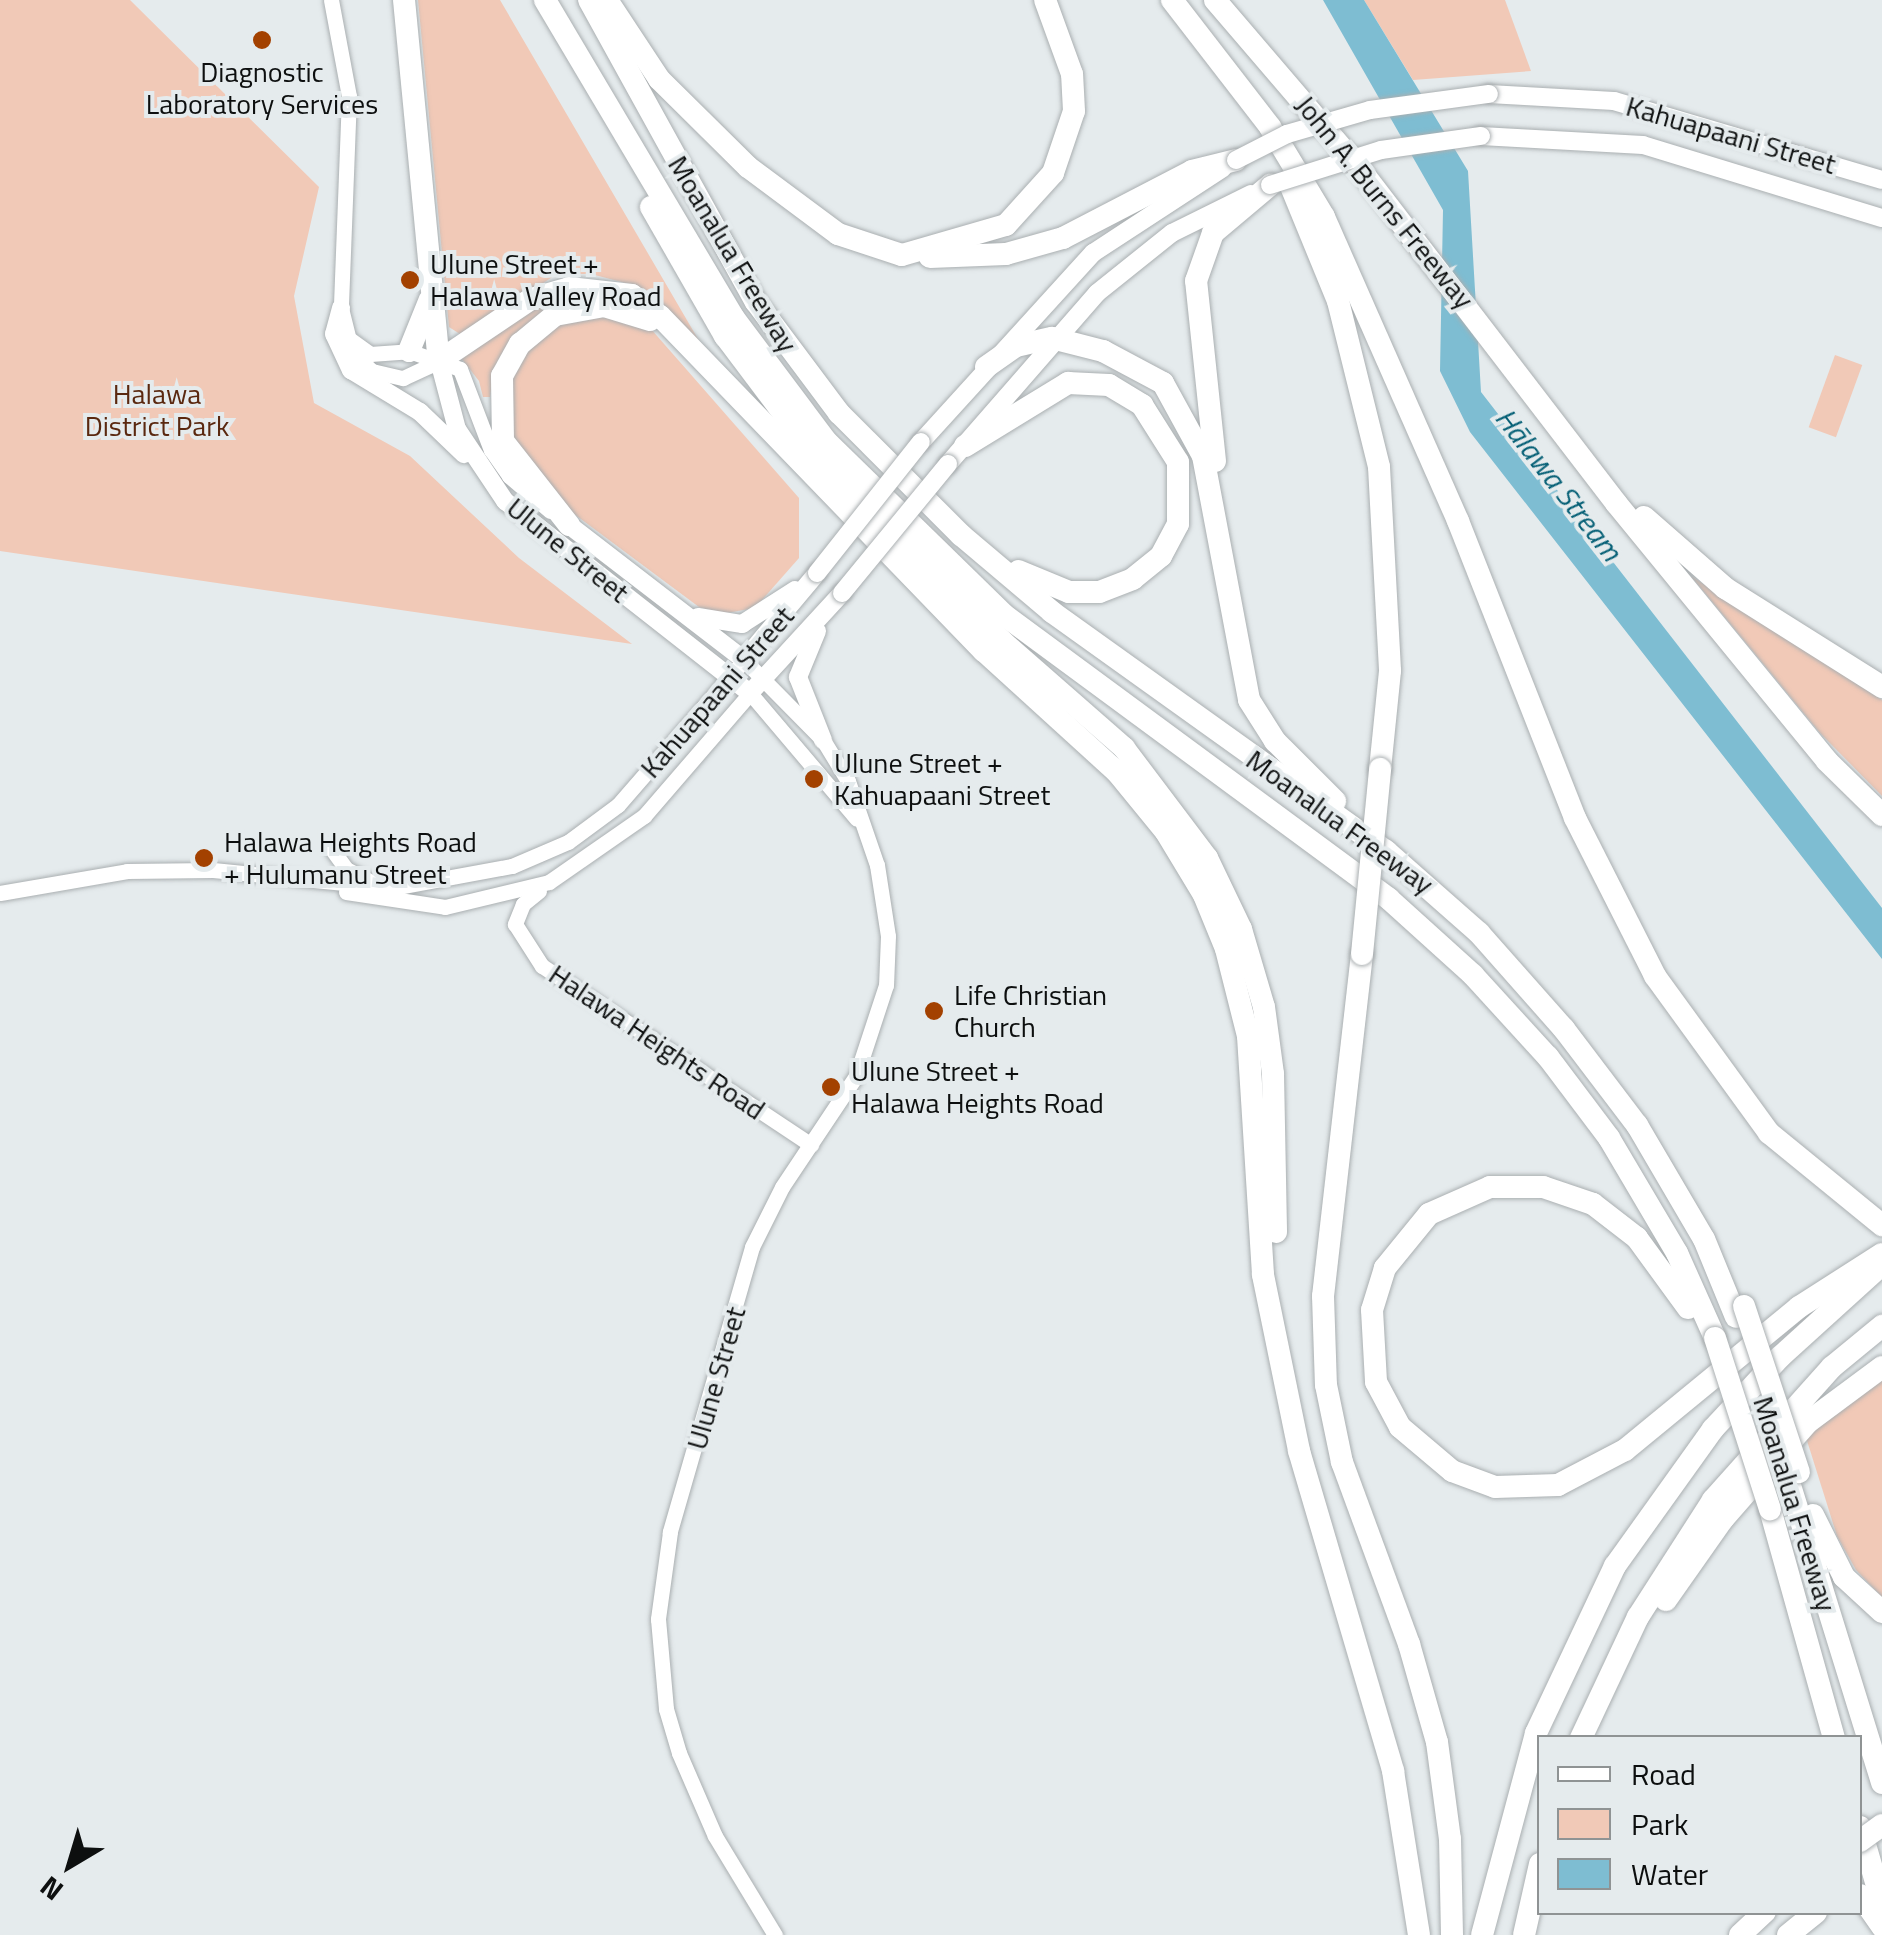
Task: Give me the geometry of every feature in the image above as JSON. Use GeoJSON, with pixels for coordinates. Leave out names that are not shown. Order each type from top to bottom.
{"type":"FeatureCollection","features":[{"type":"Feature","properties":{"kind":"highway"},"geometry":{"type":"LineString","coordinates":[[391,0],[410,78]]}},
{"type":"Feature","properties":{"kind":"highway"},"geometry":{"type":"LineString","coordinates":[[404,0],[439,361],[532,298],[569,288],[632,296],[697,355],[832,501],[1117,772],[1186,864],[1217,924],[1242,1006],[1252,1061],[1264,1276],[1312,1500],[1394,1771],[1418,1935]]}},
{"type":"Feature","properties":{"kind":"highway","name":"Moanalua Freeway"},"geometry":{"type":"LineString","coordinates":[[545,0],[734,318],[826,440],[1004,615],[1389,899],[1472,974],[1548,1057],[1609,1138],[1677,1253],[1711,1343]]}},
{"type":"Feature","properties":{"kind":"highway","name":"Moanalua Freeway"},"geometry":{"type":"LineString","coordinates":[[588,0],[756,302],[810,377],[961,535],[1052,612],[1434,890],[1564,1028],[1671,1179],[1740,1312],[1794,1477],[1882,1783]]}},
{"type":"Feature","properties":{"kind":"highway"},"geometry":{"type":"LineString","coordinates":[[607,0],[659,79],[748,167],[838,234],[902,255],[962,260],[1063,238],[1192,171],[1236,160]]}},
{"type":"Feature","properties":{"kind":"highway"},"geometry":{"type":"LineString","coordinates":[[902,255],[1006,225],[1053,173],[1074,110],[1072,74],[1045,0]]}},
{"type":"Feature","properties":{"kind":"highway"},"geometry":{"type":"LineString","coordinates":[[1164,0],[1274,154],[1343,318],[1369,416],[1385,516],[1390,670],[1323,1296],[1326,1384],[1346,1474],[1409,1644],[1437,1742],[1450,1838],[1452,1935]]}},
{"type":"Feature","properties":{"kind":"highway"},"geometry":{"type":"LineString","coordinates":[[1172,0],[1270,127],[1324,217],[1458,520],[1592,855],[1655,976],[1730,1087],[1795,1157],[1882,1224]]}},
{"type":"Feature","properties":{"kind":"highway","name":"John A. Burns Freeway"},"geometry":{"type":"LineString","coordinates":[[1217,0],[1498,341],[1549,410]]}},
{"type":"Feature","properties":{"kind":"highway"},"geometry":{"type":"LineString","coordinates":[[562,30],[666,236],[756,381],[914,554],[1124,748],[1208,858],[1245,942],[1270,1043],[1276,1247],[1290,1400]]}},
{"type":"Feature","properties":{"kind":"highway"},"geometry":{"type":"LineString","coordinates":[[1218,554],[1217,474],[1196,282],[1213,233],[1270,186]]}},
{"type":"Feature","properties":{"kind":"highway"},"geometry":{"type":"LineString","coordinates":[[692,192],[826,382],[1011,567],[1039,584],[1099,592],[1133,579],[1162,556],[1178,524],[1183,491],[1172,448],[1142,405],[1110,385],[1068,382],[1036,396],[965,446]]}},
{"type":"Feature","properties":{"kind":"highway"},"geometry":{"type":"LineString","coordinates":[[409,350],[432,296]]}},
{"type":"Feature","properties":{"kind":"highway"},"geometry":{"type":"LineString","coordinates":[[569,525],[503,441],[502,376],[520,344],[556,314],[604,306],[646,318],[697,355]]}},
{"type":"Feature","properties":{"kind":"highway"},"geometry":{"type":"LineString","coordinates":[[986,367],[1016,346],[1103,351],[1163,382],[1203,456],[1242,680],[1261,720],[1306,775],[1434,890]]}},
{"type":"Feature","properties":{"kind":"highway"},"geometry":{"type":"LineString","coordinates":[[1549,410],[1687,558],[1882,687]]}},
{"type":"Feature","properties":{"kind":"highway"},"geometry":{"type":"LineString","coordinates":[[1549,410],[1616,503],[1826,760],[1882,815]]}},
{"type":"Feature","properties":{"kind":"highway"},"geometry":{"type":"LineString","coordinates":[[1833,1735],[1818,1684],[1765,1514],[1711,1343],[1679,1289],[1638,1238],[1593,1204],[1543,1187],[1490,1187],[1429,1214],[1385,1268],[1372,1310],[1376,1382],[1408,1435],[1473,1480],[1536,1489],[1598,1468],[1799,1307],[1882,1254]]}},
{"type":"Feature","properties":{"kind":"highway"},"geometry":{"type":"LineString","coordinates":[[1482,1935],[1536,1733],[1615,1566],[1713,1430],[1780,1357],[1882,1266]]}},
{"type":"Feature","properties":{"kind":"highway"},"geometry":{"type":"LineString","coordinates":[[1586,1727],[1638,1617],[1713,1500],[1832,1367],[1882,1326]]}},
{"type":"Feature","properties":{"kind":"highway"},"geometry":{"type":"LineString","coordinates":[[1586,1727],[1723,1519],[1808,1422],[1882,1367]]}},
{"type":"Feature","properties":{"kind":"highway"},"geometry":{"type":"LineString","coordinates":[[1794,1477],[1832,1560],[1882,1612]]}},
{"type":"Feature","properties":{"kind":"highway"},"geometry":{"type":"LineString","coordinates":[[1862,1834],[1882,1903]]}},
{"type":"Feature","properties":{"kind":"highway"},"geometry":{"type":"LineString","coordinates":[[1524,1935],[1537,1877]]}},
{"type":"Feature","properties":{"kind":"highway"},"geometry":{"type":"LineString","coordinates":[[1862,1899],[1882,1926]]}},
{"type":"Feature","properties":{"kind":"highway"},"geometry":{"type":"LineString","coordinates":[[1740,1935],[1763,1915]]}},
{"type":"Feature","properties":{"kind":"highway"},"geometry":{"type":"LineString","coordinates":[[1788,1935],[1812,1915]]}},
{"type":"Feature","properties":{"kind":"main road","name":"Kahuapaani Street"},"geometry":{"type":"LineString","coordinates":[[744,660],[921,442],[1093,253],[1236,160],[1288,134],[1370,110],[1489,94],[1614,102],[1882,180]]}},
{"type":"Feature","properties":{"kind":"main road","name":"Kahuapaani Street"},"geometry":{"type":"LineString","coordinates":[[750,693],[827,612],[1044,348],[1098,293],[1172,232],[1270,186],[1381,150],[1480,136],[1643,145],[1882,218]]}},
{"type":"Feature","properties":{"kind":"main road"},"geometry":{"type":"LineString","coordinates":[[342,308],[334,334],[351,370],[420,412],[475,464]]}},
{"type":"Feature","properties":{"kind":"main road","name":"Ulune Street"},"geometry":{"type":"LineString","coordinates":[[439,361],[448,408],[475,464],[526,520],[750,693]]}},
{"type":"Feature","properties":{"kind":"main road","name":"Ulune Street"},"geometry":{"type":"LineString","coordinates":[[569,525],[744,660]]}},
{"type":"Feature","properties":{"kind":"main road"},"geometry":{"type":"LineString","coordinates":[[688,614],[717,624],[758,619],[817,573]]}},
{"type":"Feature","properties":{"kind":"main road"},"geometry":{"type":"LineString","coordinates":[[823,740],[800,695],[798,676],[827,612]]}},
{"type":"Feature","properties":{"kind":"street"},"geometry":{"type":"LineString","coordinates":[[331,0],[349,96],[342,308],[348,336],[360,362],[388,376],[416,375],[439,361]]}},
{"type":"Feature","properties":{"kind":"street"},"geometry":{"type":"LineString","coordinates":[[348,336],[379,356],[409,350],[439,361]]}},
{"type":"Feature","properties":{"kind":"street","name":"Ulune Street"},"geometry":{"type":"LineString","coordinates":[[439,361],[468,377],[482,431],[509,476],[569,525]]}},
{"type":"Feature","properties":{"kind":"street","name":"Ulune Street"},"geometry":{"type":"LineString","coordinates":[[744,660],[823,740],[866,830],[882,889],[886,985],[856,1076],[811,1144],[752,1247],[670,1532],[658,1619],[666,1709],[678,1753],[715,1836],[775,1935]]}},
{"type":"Feature","properties":{"kind":"street","name":"Kahuapaani Street"},"geometry":{"type":"LineString","coordinates":[[323,884],[392,888],[484,875],[568,842],[641,782],[744,660]]}},
{"type":"Feature","properties":{"kind":"street","name":"Ulune Street"},"geometry":{"type":"LineString","coordinates":[[750,693],[866,830]]}},
{"type":"Feature","properties":{"kind":"street","name":"Kahuapaani Street"},"geometry":{"type":"LineString","coordinates":[[323,884],[370,900],[445,907],[549,882],[644,816],[750,693]]}},
{"type":"Feature","properties":{"kind":"street"},"geometry":{"type":"LineString","coordinates":[[332,848],[355,875],[392,888]]}},
{"type":"Feature","properties":{"kind":"street"},"geometry":{"type":"LineString","coordinates":[[0,894],[127,872],[213,870],[323,884]]}},
{"type":"Feature","properties":{"kind":"street","name":"Halawa Heights Road"},"geometry":{"type":"LineString","coordinates":[[549,882],[523,904],[516,924],[542,966],[811,1144]]}},
{"type":"Feature","properties":{"kind":"green space","name":"Halawa District Park"},"geometry":{"type":"Polygon","coordinates":[[[0,0],[130,0],[319,187],[294,296],[314,403],[410,456],[519,558],[632,644],[0,551],[0,0]]]}},
{"type":"Feature","properties":{"kind":"green space"},"geometry":{"type":"Polygon","coordinates":[[[418,0],[500,0],[705,351],[629,284],[591,274],[557,274],[463,336],[449,327],[418,0]]]}},
{"type":"Feature","properties":{"kind":"green space"},"geometry":{"type":"Polygon","coordinates":[[[1364,0],[1505,0],[1531,71],[1413,80],[1364,0]]]}},
{"type":"Feature","properties":{"kind":"green space"},"geometry":{"type":"Polygon","coordinates":[[[586,293],[494,370],[490,397],[483,397],[479,381],[461,358],[525,310],[586,293]]]}},
{"type":"Feature","properties":{"kind":"green space"},"geometry":{"type":"Polygon","coordinates":[[[592,314],[651,329],[799,498],[799,558],[755,608],[721,614],[699,607],[554,499],[515,449],[508,385],[526,351],[554,325],[592,314]]]}},
{"type":"Feature","properties":{"kind":"green space"},"geometry":{"type":"Polygon","coordinates":[[[1835,355],[1862,365],[1836,437],[1809,427],[1835,355]]]}},
{"type":"Feature","properties":{"kind":"green space"},"geometry":{"type":"Polygon","coordinates":[[[1691,576],[1882,700],[1882,796],[1820,733],[1691,576]]]}},
{"type":"Feature","properties":{"kind":"green space"},"geometry":{"type":"Polygon","coordinates":[[[1882,1369],[1882,1597],[1856,1570],[1837,1536],[1804,1431],[1882,1369]]]}},
{"type":"Feature","properties":{"kind":"water"},"geometry":{"type":"Polygon","coordinates":[[[1323,0],[1364,0],[1468,171],[1481,392],[1882,908],[1882,959],[1470,432],[1440,371],[1443,210],[1323,0]]]}},
{"type":"Feature","properties":{"kind":"place","name":"Diagnostic Laboratory Services"},"geometry":{"type":"Point","coordinates":[262,40]}},
{"type":"Feature","properties":{"kind":"place","name":"Ulune Street + Halawa Valley Road"},"geometry":{"type":"Point","coordinates":[410,280]}},
{"type":"Feature","properties":{"kind":"place","name":"Ulune Street + Kahuapaani Street"},"geometry":{"type":"Point","coordinates":[814,779]}},
{"type":"Feature","properties":{"kind":"place","name":"Halawa Heights Road + Hulumanu Street"},"geometry":{"type":"Point","coordinates":[204,858]}},
{"type":"Feature","properties":{"kind":"place","name":"Life Christian Church"},"geometry":{"type":"Point","coordinates":[934,1011]}},
{"type":"Feature","properties":{"kind":"place","name":"Ulune Street + Halawa Heights Road"},"geometry":{"type":"Point","coordinates":[831,1087]}},
{"type":"Feature","properties":{"kind":"water label","name":"Hālawa Stream"},"geometry":{"type":"Point","coordinates":[1559,484]}}]}
